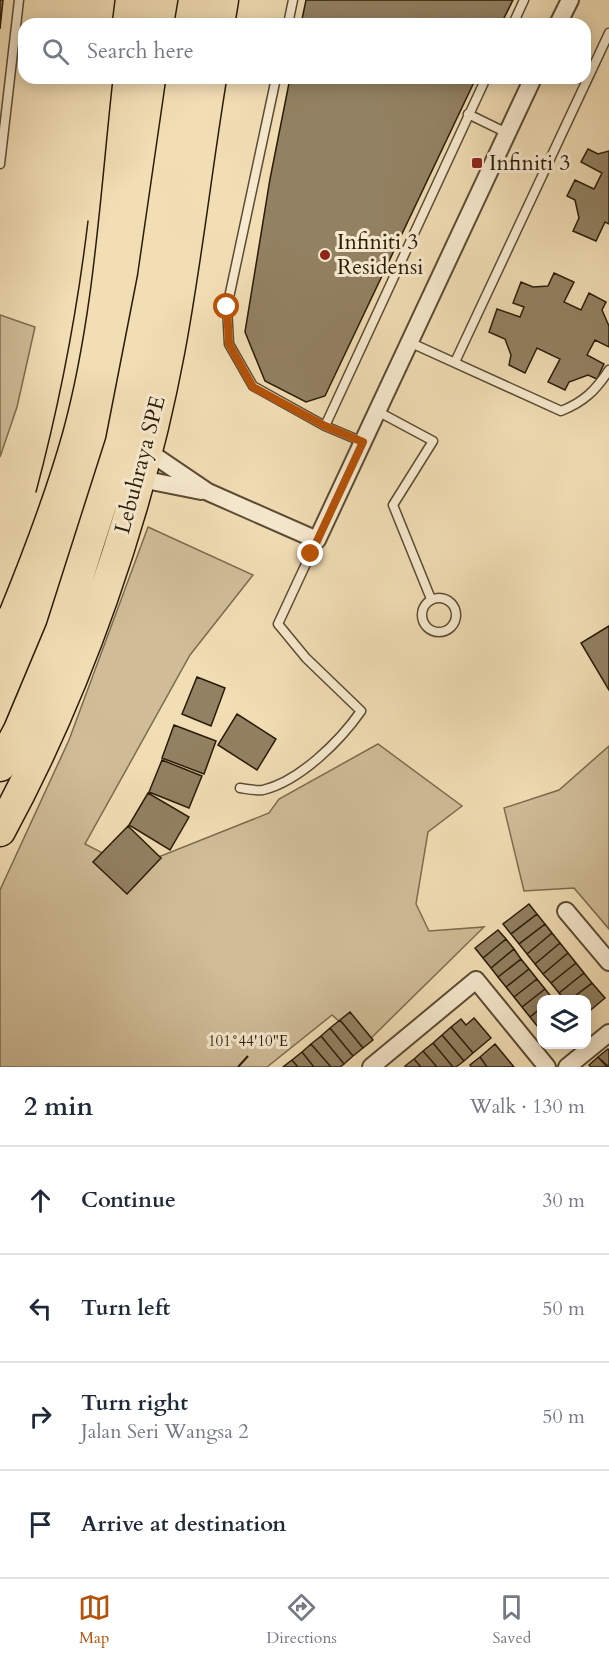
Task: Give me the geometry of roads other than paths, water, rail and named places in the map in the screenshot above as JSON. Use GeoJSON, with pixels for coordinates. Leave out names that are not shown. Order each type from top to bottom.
{"type":"FeatureCollection","features":[{"type":"Feature","properties":{"kind":"highway"},"geometry":{"type":"LineString","coordinates":[[191,18],[194,0]]}},
{"type":"Feature","properties":{"kind":"highway"},"geometry":{"type":"LineString","coordinates":[[220,18],[223,0]]}},
{"type":"Feature","properties":{"kind":"highway","name":"Lebuhraya SPE"},"geometry":{"type":"LineString","coordinates":[[0,766],[19,730],[61,630],[121,442],[153,278],[181,84]]}},
{"type":"Feature","properties":{"kind":"highway","name":"Lebuhraya SPE"},"geometry":{"type":"LineString","coordinates":[[0,831],[63,700],[116,555],[138,484],[169,352],[210,84]]}},
{"type":"Feature","properties":{"kind":"street"},"geometry":{"type":"LineString","coordinates":[[561,18],[570,0]]}},
{"type":"Feature","properties":{"kind":"street"},"geometry":{"type":"LineString","coordinates":[[152,454],[208,492],[317,540],[530,84]]}},
{"type":"Feature","properties":{"kind":"street"},"geometry":{"type":"LineString","coordinates":[[146,480],[208,492]]}},
{"type":"Feature","properties":{"kind":"street"},"geometry":{"type":"LineString","coordinates":[[566,911],[609,962]]}},
{"type":"Feature","properties":{"kind":"street"},"geometry":{"type":"LineString","coordinates":[[371,1067],[476,980],[547,1067]]}},
{"type":"Feature","properties":{"kind":"street"},"geometry":{"type":"LineString","coordinates":[[567,1067],[609,1033]]}},
{"type":"Feature","properties":{"kind":"lane"},"geometry":{"type":"LineString","coordinates":[[0,164],[19,0]]}},
{"type":"Feature","properties":{"kind":"lane"},"geometry":{"type":"LineString","coordinates":[[289,18],[293,0]]}},
{"type":"Feature","properties":{"kind":"lane"},"geometry":{"type":"LineString","coordinates":[[516,18],[524,0]]}},
{"type":"Feature","properties":{"kind":"lane"},"geometry":{"type":"LineString","coordinates":[[591,71],[609,33]]}},
{"type":"Feature","properties":{"kind":"lane"},"geometry":{"type":"LineString","coordinates":[[275,84],[227,307],[229,344],[253,387],[325,426],[363,442]]}},
{"type":"Feature","properties":{"kind":"lane"},"geometry":{"type":"LineString","coordinates":[[325,426],[483,84]]}},
{"type":"Feature","properties":{"kind":"lane"},"geometry":{"type":"LineString","coordinates":[[455,362],[585,84]]}},
{"type":"Feature","properties":{"kind":"lane"},"geometry":{"type":"LineString","coordinates":[[468,114],[507,133]]}},
{"type":"Feature","properties":{"kind":"lane"},"geometry":{"type":"LineString","coordinates":[[408,342],[561,411],[578,405],[598,388],[609,370]]}},
{"type":"Feature","properties":{"kind":"lane"},"geometry":{"type":"LineString","coordinates":[[377,411],[433,441],[393,505],[431,599]]}},
{"type":"Feature","properties":{"kind":"lane"},"geometry":{"type":"LineString","coordinates":[[240,788],[262,790],[310,765],[351,726],[361,711],[306,658],[278,624],[317,540]]}},
{"type":"Feature","properties":{"kind":"lane"},"geometry":{"type":"LineString","coordinates":[[440,597],[454,606],[457,614],[448,630],[440,632],[430,630],[424,624],[421,614],[424,605],[431,599],[440,597]]}},
{"type":"Feature","properties":{"kind":"tram line"},"geometry":{"type":"LineString","coordinates":[[113,18],[115,0]]}},
{"type":"Feature","properties":{"kind":"tram line"},"geometry":{"type":"LineString","coordinates":[[0,608],[49,476],[74,388],[95,256],[112,84]]}},
{"type":"Feature","properties":{"kind":"tram line"},"geometry":{"type":"LineString","coordinates":[[36,492],[67,357],[88,221]]}},
{"type":"Feature","properties":{"kind":"place","name":"Infiniti 3"},"geometry":{"type":"Point","coordinates":[477,163]}},
{"type":"Feature","properties":{"kind":"place","name":"Infiniti 3 Residensi"},"geometry":{"type":"Point","coordinates":[325,255]}}]}
